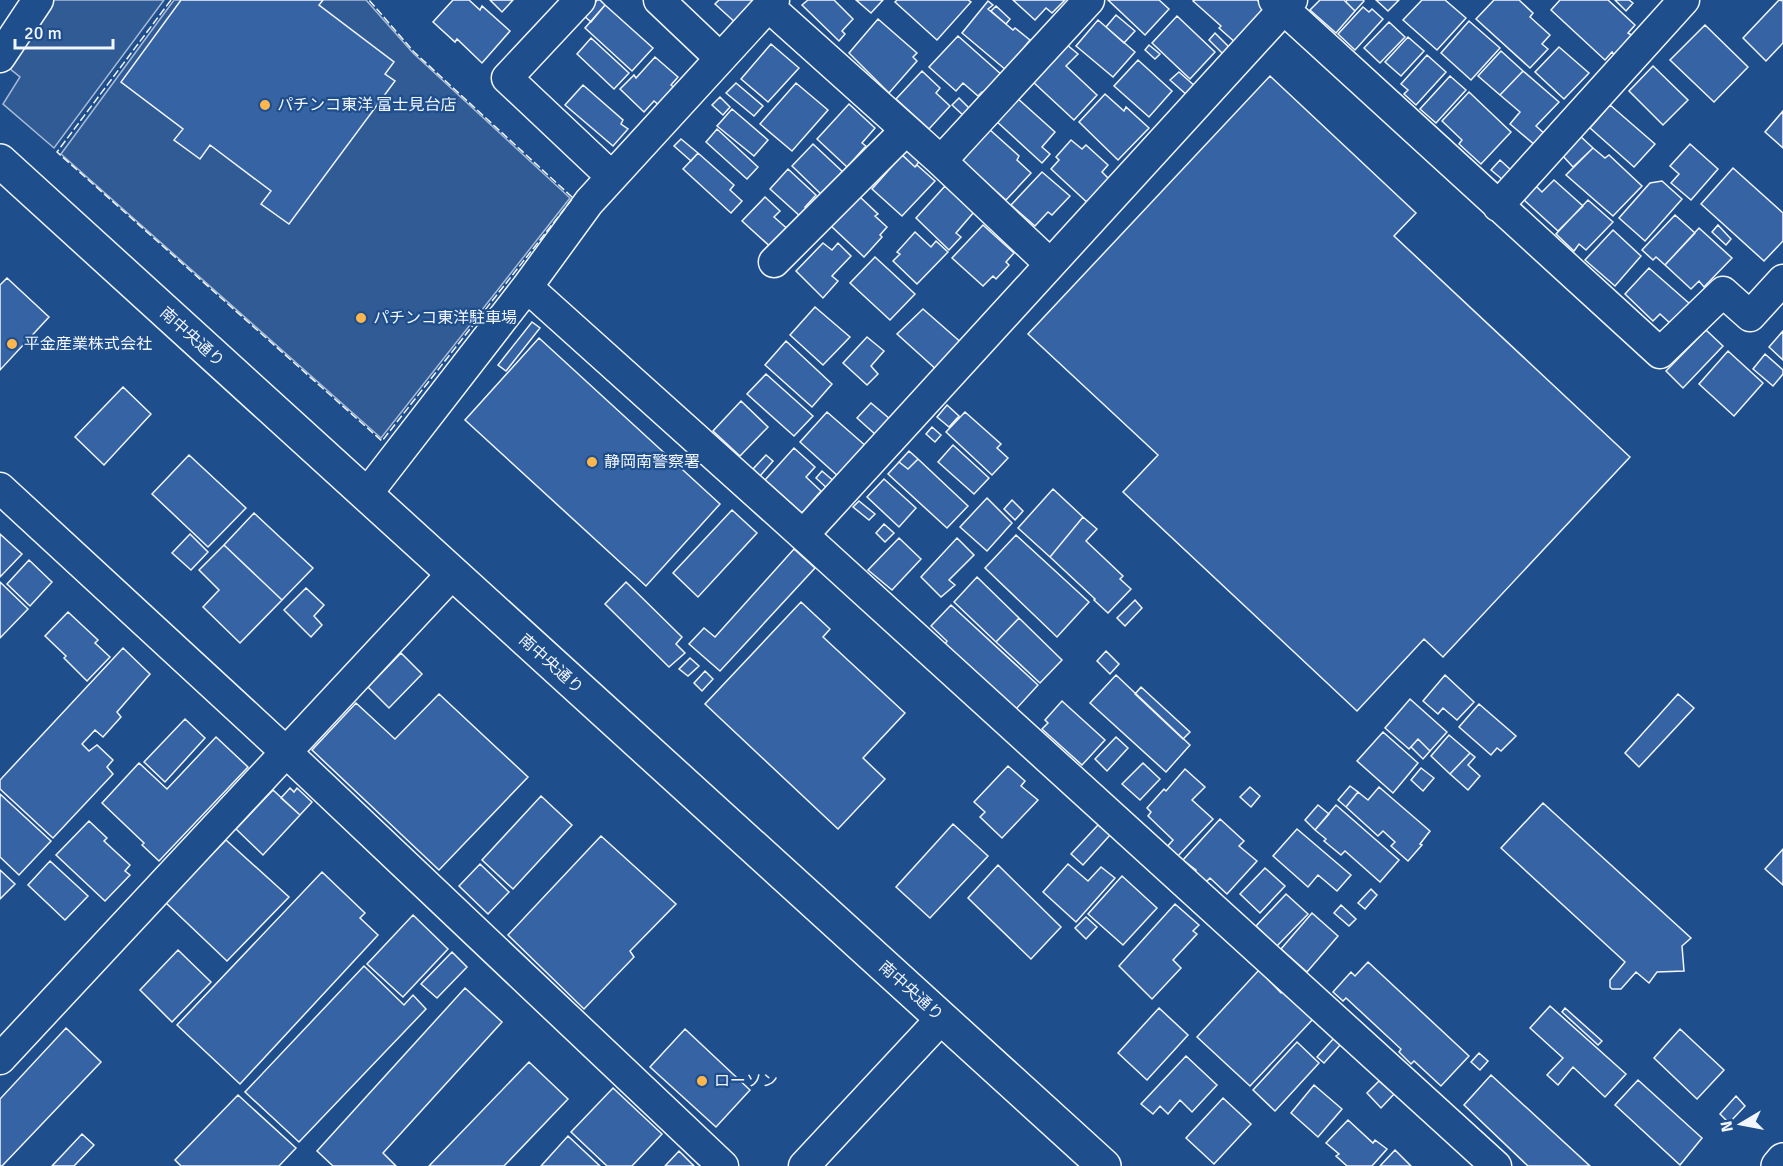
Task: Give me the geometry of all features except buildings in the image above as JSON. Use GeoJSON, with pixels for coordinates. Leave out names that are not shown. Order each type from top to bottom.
{"type":"FeatureCollection","features":[{"type":"Feature","properties":{"kind":"street"},"geometry":{"type":"LineString","coordinates":[[0,57],[38,0]]}},
{"type":"Feature","properties":{"kind":"street"},"geometry":{"type":"LineString","coordinates":[[580,0],[507,78],[612,177]]}},
{"type":"Feature","properties":{"kind":"street"},"geometry":{"type":"LineString","coordinates":[[659,0],[720,58]]}},
{"type":"Feature","properties":{"kind":"street"},"geometry":{"type":"LineString","coordinates":[[941,161],[1089,0]]}},
{"type":"Feature","properties":{"kind":"street"},"geometry":{"type":"LineString","coordinates":[[1498,206],[1684,0]]}},
{"type":"Feature","properties":{"kind":"street"},"geometry":{"type":"LineString","coordinates":[[366,495],[589,202],[771,3],[1050,264]]}},
{"type":"Feature","properties":{"kind":"street"},"geometry":{"type":"LineString","coordinates":[[803,535],[1050,264],[1283,3],[1498,206],[1660,353],[1723,292],[1750,316],[1783,280]]}},
{"type":"Feature","properties":{"kind":"street"},"geometry":{"type":"LineString","coordinates":[[774,262],[906,130]]}},
{"type":"Feature","properties":{"kind":"street","name":"南中央通り"},"geometry":{"type":"LineString","coordinates":[[0,161],[1104,1166]]}},
{"type":"Feature","properties":{"kind":"street"},"geometry":{"type":"LineString","coordinates":[[527,286],[1496,1166]]}},
{"type":"Feature","properties":{"kind":"street"},"geometry":{"type":"LineString","coordinates":[[0,488],[286,752],[723,1166]]}},
{"type":"Feature","properties":{"kind":"street"},"geometry":{"type":"LineString","coordinates":[[0,1059],[452,574]]}},
{"type":"Feature","properties":{"kind":"street"},"geometry":{"type":"LineString","coordinates":[[804,1166],[941,1019]]}},
{"type":"Feature","properties":{"kind":"street"},"geometry":{"type":"LineString","coordinates":[[1778,1166],[1783,1160]]}},
{"type":"Feature","properties":{"kind":"shaded area"},"geometry":{"type":"Polygon","coordinates":[[[53,0],[164,0],[54,148],[3,104],[20,77],[9,68],[53,0]]]}},
{"type":"Feature","properties":{"kind":"shaded area","name":"パチンコ東洋駐車場"},"geometry":{"type":"Polygon","coordinates":[[[174,0],[366,0],[413,53],[570,198],[381,438],[61,154],[174,0]]]}},
{"type":"Feature","properties":{"kind":"fence"},"geometry":{"type":"LineString","coordinates":[[171,0],[57,152],[382,441],[573,198],[414,52],[369,0]]}},
{"type":"Feature","properties":{"kind":"place","name":"パチンコ東洋 富士見台店"},"geometry":{"type":"Point","coordinates":[265,105]}},
{"type":"Feature","properties":{"kind":"place","name":"パチンコ東洋駐車場"},"geometry":{"type":"Point","coordinates":[361,318]}},
{"type":"Feature","properties":{"kind":"place","name":"平金産業株式会社"},"geometry":{"type":"Point","coordinates":[12,344]}},
{"type":"Feature","properties":{"kind":"place","name":"静岡南警察署"},"geometry":{"type":"Point","coordinates":[592,462]}},
{"type":"Feature","properties":{"kind":"place","name":"ローソン"},"geometry":{"type":"Point","coordinates":[702,1081]}}]}
